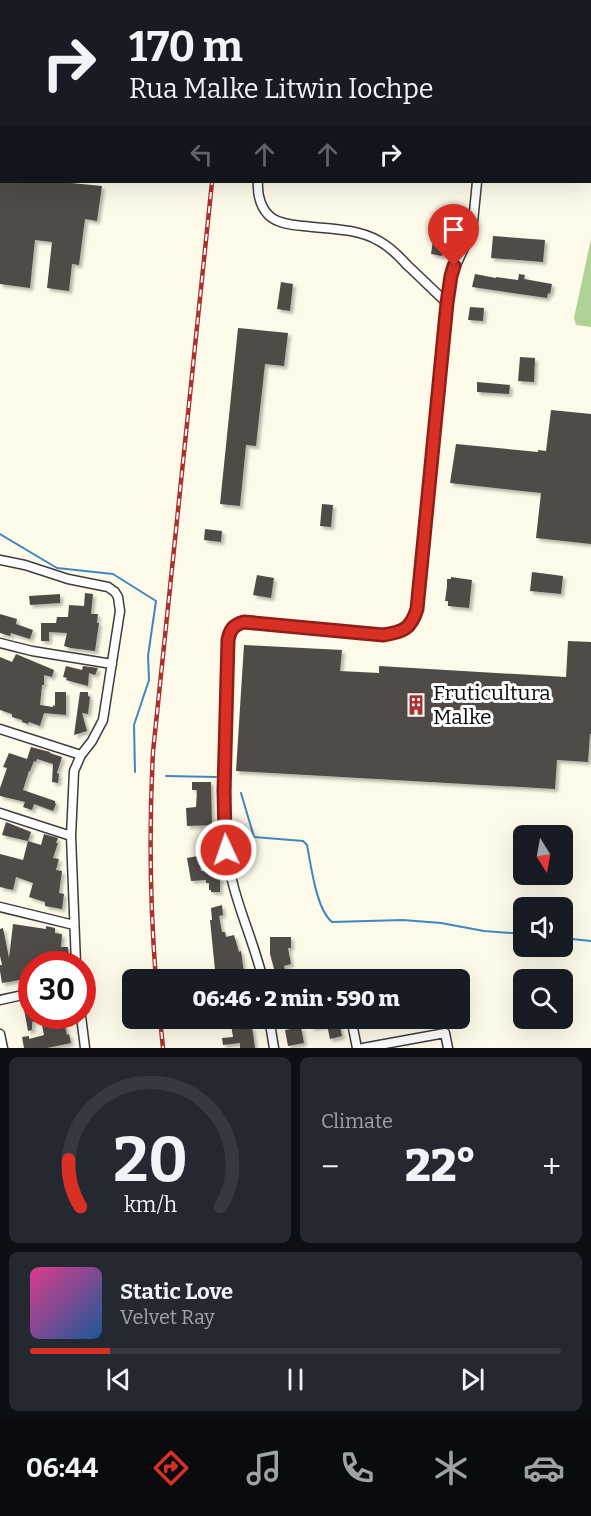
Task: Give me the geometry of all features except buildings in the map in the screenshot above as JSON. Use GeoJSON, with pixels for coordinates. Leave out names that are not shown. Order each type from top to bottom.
{"type":"FeatureCollection","features":[{"type":"Feature","properties":{"kind":"street"},"geometry":{"type":"LineString","coordinates":[[259,969],[253,941],[233,886],[225,837],[228,640],[233,627],[244,622],[383,635],[397,633],[413,621],[417,609],[447,303],[451,276],[470,235],[477,183]]}},
{"type":"Feature","properties":{"kind":"street"},"geometry":{"type":"LineString","coordinates":[[258,185],[259,199],[265,211],[273,219],[285,223],[349,231],[379,241],[392,250],[447,303]]}},
{"type":"Feature","properties":{"kind":"street"},"geometry":{"type":"LineString","coordinates":[[0,560],[25,565],[68,579],[108,587],[118,597],[120,611],[101,726],[93,741],[81,755],[74,771],[71,836],[76,951]]}},
{"type":"Feature","properties":{"kind":"street"},"geometry":{"type":"LineString","coordinates":[[0,643],[32,651],[112,664]]}},
{"type":"Feature","properties":{"kind":"street"},"geometry":{"type":"LineString","coordinates":[[0,729],[81,755]]}},
{"type":"Feature","properties":{"kind":"street"},"geometry":{"type":"LineString","coordinates":[[0,813],[71,836]]}},
{"type":"Feature","properties":{"kind":"street"},"geometry":{"type":"LineString","coordinates":[[0,907],[75,925]]}},
{"type":"Feature","properties":{"kind":"street"},"geometry":{"type":"LineString","coordinates":[[0,1000],[18,996]]}},
{"type":"Feature","properties":{"kind":"street"},"geometry":{"type":"LineString","coordinates":[[83,1029],[85,1048]]}},
{"type":"Feature","properties":{"kind":"street"},"geometry":{"type":"LineString","coordinates":[[271,1029],[274,1048]]}},
{"type":"Feature","properties":{"kind":"street"},"geometry":{"type":"LineString","coordinates":[[353,1029],[357,1048]]}},
{"type":"Feature","properties":{"kind":"street"},"geometry":{"type":"LineString","coordinates":[[363,1048],[445,1033],[448,1048]]}},
{"type":"Feature","properties":{"kind":"street"},"geometry":{"type":"LineString","coordinates":[[0,1034],[3,1048]]}},
{"type":"Feature","properties":{"kind":"green space"},"geometry":{"type":"Polygon","coordinates":[[[591,239],[591,327],[576,325],[574,318],[591,239]]]}},
{"type":"Feature","properties":{"kind":"waterway"},"geometry":{"type":"LineString","coordinates":[[0,534],[57,568],[113,574],[156,601],[148,656],[149,680],[134,725],[135,772]]}},
{"type":"Feature","properties":{"kind":"waterway"},"geometry":{"type":"LineString","coordinates":[[166,776],[216,777]]}},
{"type":"Feature","properties":{"kind":"waterway"},"geometry":{"type":"LineString","coordinates":[[241,793],[254,837],[303,841],[307,845],[318,897],[326,916],[332,922],[403,920],[513,933]]}},
{"type":"Feature","properties":{"kind":"waterway"},"geometry":{"type":"LineString","coordinates":[[573,939],[591,941]]}},
{"type":"Feature","properties":{"kind":"railway"},"geometry":{"type":"LineString","coordinates":[[155,969],[151,866],[153,752],[212,183]]}},
{"type":"Feature","properties":{"kind":"railway"},"geometry":{"type":"LineString","coordinates":[[161,1029],[163,1048]]}},
{"type":"Feature","properties":{"kind":"place","name":"Fruticultura Malke"},"geometry":{"type":"Point","coordinates":[416,705]}},
{"type":"Feature","properties":{"kind":"route"},"geometry":{"type":"LineString","coordinates":[[226,850],[224,790],[228,640],[233,627],[244,622],[383,635],[397,633],[413,621],[417,609],[447,303],[454,266]]}}]}
